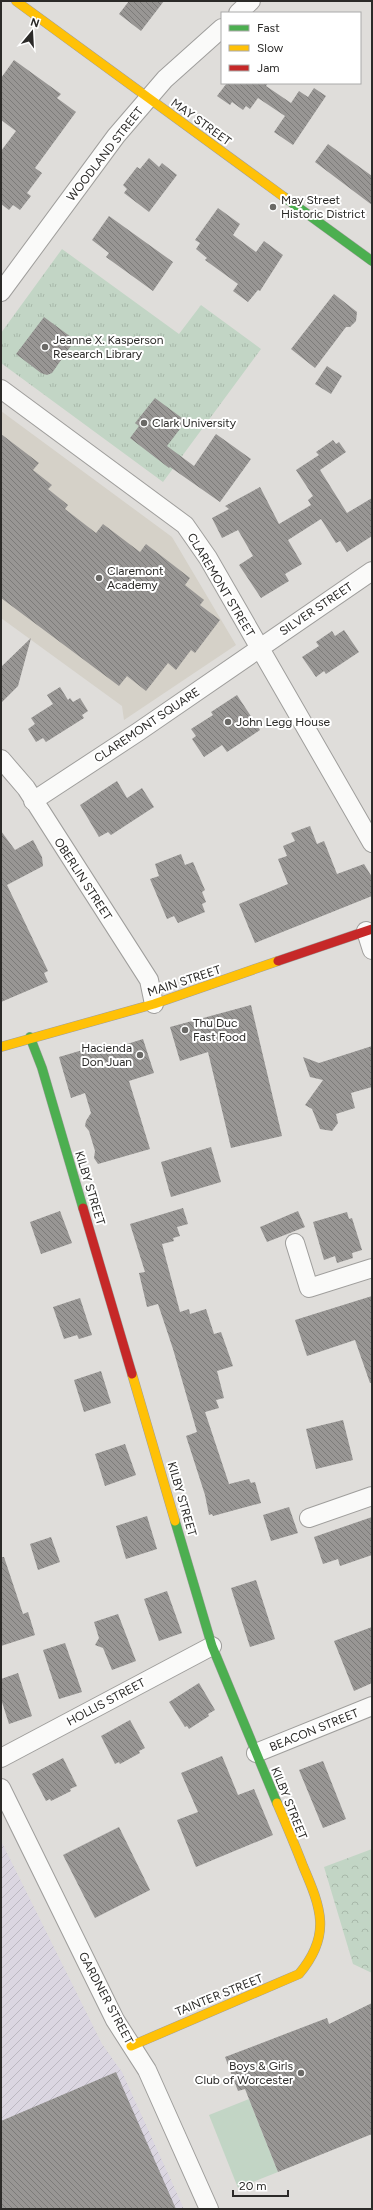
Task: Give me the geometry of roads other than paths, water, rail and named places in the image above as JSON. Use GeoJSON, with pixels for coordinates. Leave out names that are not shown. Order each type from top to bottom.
{"type":"FeatureCollection","features":[{"type":"Feature","properties":{"kind":"street","name":"MAY STREET"},"geometry":{"type":"LineString","coordinates":[[16,1],[372,261]]}},
{"type":"Feature","properties":{"kind":"street"},"geometry":{"type":"LineString","coordinates":[[239,12],[251,1]]}},
{"type":"Feature","properties":{"kind":"street","name":"WOODLAND STREET"},"geometry":{"type":"LineString","coordinates":[[1,292],[116,136],[165,78],[221,29]]}},
{"type":"Feature","properties":{"kind":"street","name":"CLAREMONT STREET"},"geometry":{"type":"LineString","coordinates":[[1,389],[185,525],[208,558],[372,843]]}},
{"type":"Feature","properties":{"kind":"street","name":"SILVER STREET"},"geometry":{"type":"LineString","coordinates":[[259,648],[372,571]]}},
{"type":"Feature","properties":{"kind":"street","name":"CLAREMONT SQUARE"},"geometry":{"type":"LineString","coordinates":[[33,801],[135,734],[259,648]]}},
{"type":"Feature","properties":{"kind":"street","name":"OBERLIN STREET"},"geometry":{"type":"LineString","coordinates":[[1,759],[26,788],[149,980],[154,1004]]}},
{"type":"Feature","properties":{"kind":"street"},"geometry":{"type":"LineString","coordinates":[[369,930],[372,950]]}},
{"type":"Feature","properties":{"kind":"street","name":"MAIN STREET"},"geometry":{"type":"LineString","coordinates":[[1,1046],[154,1004],[369,930]]}},
{"type":"Feature","properties":{"kind":"street","name":"KILBY STREET"},"geometry":{"type":"LineString","coordinates":[[30,1037],[42,1068],[212,1646],[318,1901],[322,1921],[320,1938],[312,1960]]}},
{"type":"Feature","properties":{"kind":"street"},"geometry":{"type":"LineString","coordinates":[[295,1243],[309,1288],[372,1268]]}},
{"type":"Feature","properties":{"kind":"street"},"geometry":{"type":"LineString","coordinates":[[309,1518],[372,1496]]}},
{"type":"Feature","properties":{"kind":"street","name":"HOLLIS STREET"},"geometry":{"type":"LineString","coordinates":[[1,1758],[212,1646]]}},
{"type":"Feature","properties":{"kind":"street","name":"BEACON STREET"},"geometry":{"type":"LineString","coordinates":[[256,1753],[372,1706]]}},
{"type":"Feature","properties":{"kind":"street","name":"GARDNER STREET"},"geometry":{"type":"LineString","coordinates":[[1,1788],[116,2020],[130,2046],[147,2070],[209,2209]]}},
{"type":"Feature","properties":{"kind":"street","name":"TAINTER STREET"},"geometry":{"type":"LineString","coordinates":[[130,2046],[281,1983],[298,1974],[312,1960]]}},
{"type":"Feature","properties":{"kind":"place","name":"May Street Historic District"},"geometry":{"type":"Point","coordinates":[273,207]}},
{"type":"Feature","properties":{"kind":"place","name":"Jeanne X. Kasperson Research Library"},"geometry":{"type":"Point","coordinates":[45,347]}},
{"type":"Feature","properties":{"kind":"place","name":"Clark University"},"geometry":{"type":"Point","coordinates":[144,423]}},
{"type":"Feature","properties":{"kind":"place","name":"Claremont Academy"},"geometry":{"type":"Point","coordinates":[99,578]}},
{"type":"Feature","properties":{"kind":"place","name":"John Legg House"},"geometry":{"type":"Point","coordinates":[228,722]}},
{"type":"Feature","properties":{"kind":"place","name":"Thu Duc Fast Food"},"geometry":{"type":"Point","coordinates":[185,1030]}},
{"type":"Feature","properties":{"kind":"place","name":"Hacienda Don Juan"},"geometry":{"type":"Point","coordinates":[140,1055]}},
{"type":"Feature","properties":{"kind":"place","name":"Boys & Girls Club of Worcester"},"geometry":{"type":"Point","coordinates":[301,2073]}}]}
